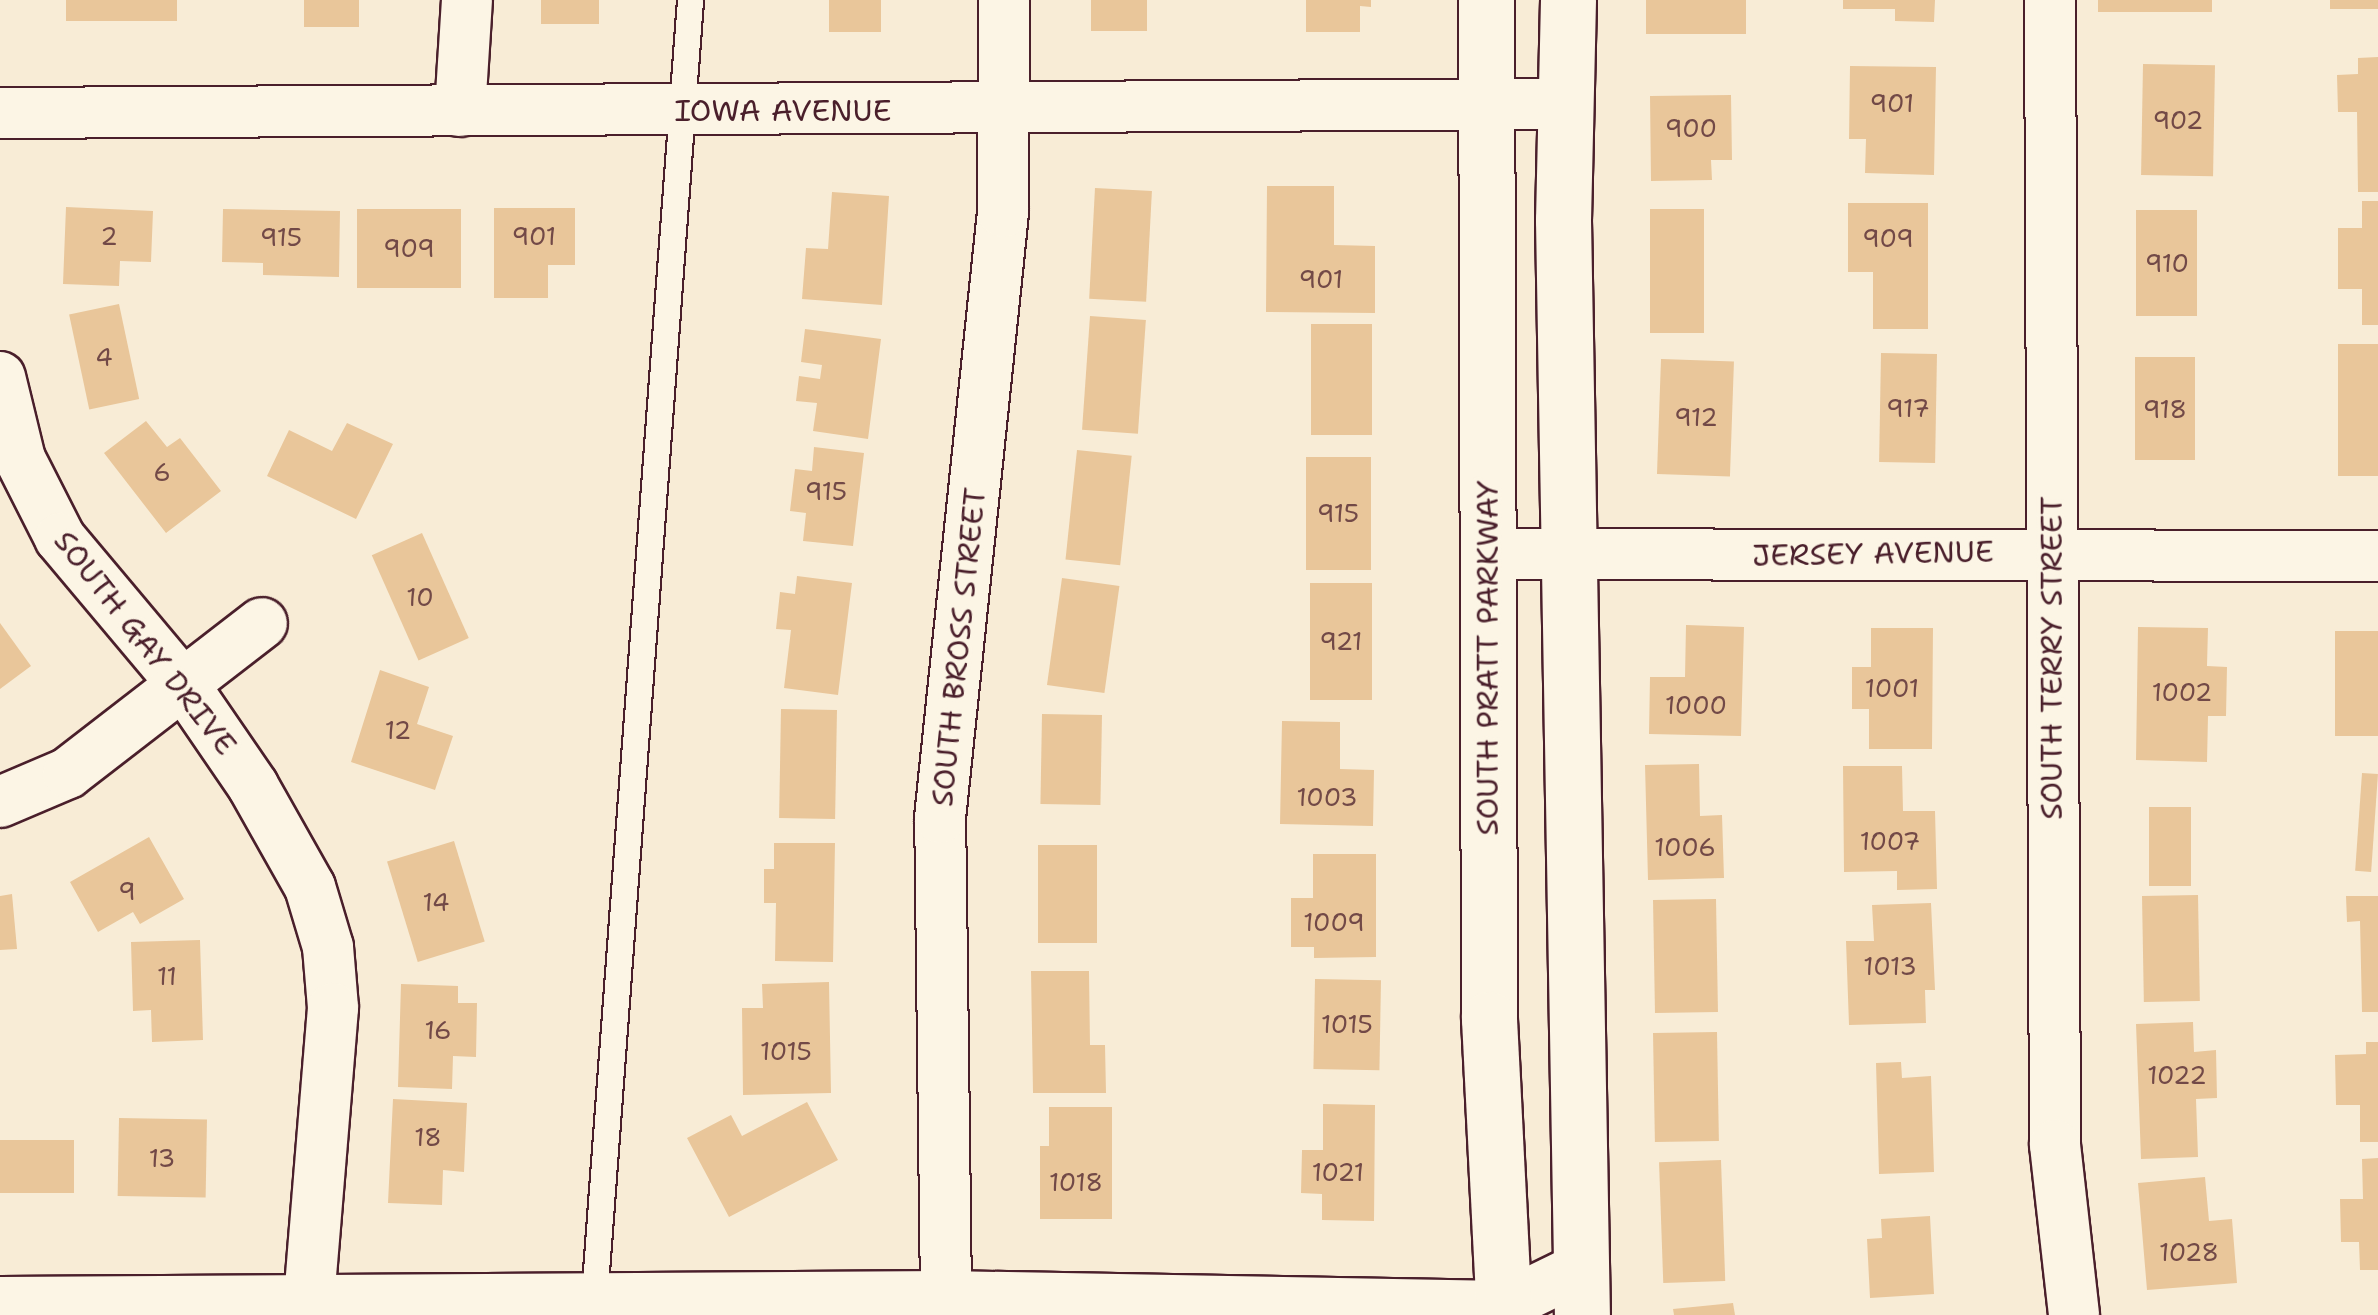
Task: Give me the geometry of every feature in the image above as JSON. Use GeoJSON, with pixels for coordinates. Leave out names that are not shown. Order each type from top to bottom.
{"type":"FeatureCollection","features":[{"type":"Feature","properties":{"kind":"street"},"geometry":{"type":"LineString","coordinates":[[460,111],[467,0]]}},
{"type":"Feature","properties":{"kind":"street","name":"SOUTH BROSS STREET"},"geometry":{"type":"LineString","coordinates":[[946,1296],[940,818],[987,399],[1006,110],[1004,0]]}},
{"type":"Feature","properties":{"kind":"street","name":"SOUTH PRATT PARKWAY"},"geometry":{"type":"LineString","coordinates":[[1486,0],[1489,1019],[1504,1310]]}},
{"type":"Feature","properties":{"kind":"street"},"geometry":{"type":"LineString","coordinates":[[0,1302],[309,1308],[594,1298],[946,1296],[1504,1310],[1580,1292],[1568,557],[1568,0]]}},
{"type":"Feature","properties":{"kind":"street","name":"SOUTH TERRY STREET"},"geometry":{"type":"LineString","coordinates":[[2050,0],[2055,1145],[2074,1315]]}},
{"type":"Feature","properties":{"kind":"street","name":"IOWA AVENUE"},"geometry":{"type":"LineString","coordinates":[[0,113],[1566,104]]}},
{"type":"Feature","properties":{"kind":"street","name":"SOUTH GAY DRIVE"},"geometry":{"type":"LineString","coordinates":[[0,377],[20,459],[60,538],[186,688],[253,786],[310,887],[328,947],[334,1008],[309,1308]]}},
{"type":"Feature","properties":{"kind":"street","name":"JERSEY AVENUE"},"geometry":{"type":"LineString","coordinates":[[1489,554],[1568,557],[2050,552],[2378,556]]}},
{"type":"Feature","properties":{"kind":"street"},"geometry":{"type":"LineString","coordinates":[[0,802],[68,772],[186,688],[262,623]]}},
{"type":"Feature","properties":{"kind":"lane"},"geometry":{"type":"LineString","coordinates":[[594,1298],[690,0]]}},
{"type":"Feature","properties":{"kind":"building"},"geometry":{"type":"Polygon","coordinates":[[[66,0],[177,0],[177,21],[66,21],[66,0]]]}},
{"type":"Feature","properties":{"kind":"building"},"geometry":{"type":"Polygon","coordinates":[[[304,0],[359,0],[359,27],[304,27],[304,0]]]}},
{"type":"Feature","properties":{"kind":"building"},"geometry":{"type":"Polygon","coordinates":[[[541,0],[599,0],[599,24],[541,24],[541,0]]]}},
{"type":"Feature","properties":{"kind":"building"},"geometry":{"type":"Polygon","coordinates":[[[829,0],[881,0],[881,32],[829,32],[829,0]]]}},
{"type":"Feature","properties":{"kind":"building"},"geometry":{"type":"Polygon","coordinates":[[[1091,0],[1147,0],[1147,31],[1091,31],[1091,0]]]}},
{"type":"Feature","properties":{"kind":"building"},"geometry":{"type":"Polygon","coordinates":[[[1306,0],[1371,0],[1371,7],[1360,6],[1360,32],[1306,32],[1306,0]]]}},
{"type":"Feature","properties":{"kind":"building"},"geometry":{"type":"Polygon","coordinates":[[[1646,0],[1746,0],[1746,34],[1646,34],[1646,0]]]}},
{"type":"Feature","properties":{"kind":"building"},"geometry":{"type":"Polygon","coordinates":[[[1843,0],[1935,0],[1934,22],[1895,21],[1895,9],[1843,9],[1843,0]]]}},
{"type":"Feature","properties":{"kind":"building"},"geometry":{"type":"Polygon","coordinates":[[[2098,0],[2212,0],[2212,12],[2098,12],[2098,0]]]}},
{"type":"Feature","properties":{"kind":"building"},"geometry":{"type":"Polygon","coordinates":[[[2330,0],[2378,0],[2378,9],[2330,9],[2330,0]]]}},
{"type":"Feature","properties":{"kind":"building"},"geometry":{"type":"Polygon","coordinates":[[[2378,57],[2378,192],[2358,192],[2357,112],[2338,112],[2337,75],[2358,74],[2358,58],[2378,57]]]}},
{"type":"Feature","properties":{"kind":"building"},"geometry":{"type":"Polygon","coordinates":[[[2143,64],[2215,65],[2213,176],[2141,175],[2143,64]]]}},
{"type":"Feature","properties":{"kind":"building"},"geometry":{"type":"Polygon","coordinates":[[[1850,66],[1936,67],[1934,175],[1865,173],[1866,139],[1849,139],[1850,66]]]}},
{"type":"Feature","properties":{"kind":"building"},"geometry":{"type":"Polygon","coordinates":[[[1731,95],[1732,160],[1711,160],[1712,180],[1651,181],[1650,96],[1731,95]]]}},
{"type":"Feature","properties":{"kind":"building"},"geometry":{"type":"Polygon","coordinates":[[[1267,186],[1334,186],[1334,245],[1375,246],[1375,313],[1266,312],[1267,186]]]}},
{"type":"Feature","properties":{"kind":"building"},"geometry":{"type":"Polygon","coordinates":[[[1095,188],[1152,191],[1146,302],[1089,299],[1095,188]]]}},
{"type":"Feature","properties":{"kind":"building"},"geometry":{"type":"Polygon","coordinates":[[[832,192],[889,196],[882,305],[802,299],[806,248],[828,249],[832,192]]]}},
{"type":"Feature","properties":{"kind":"building"},"geometry":{"type":"Polygon","coordinates":[[[2362,201],[2378,201],[2378,325],[2362,325],[2362,289],[2338,289],[2338,228],[2362,228],[2362,201]]]}},
{"type":"Feature","properties":{"kind":"building"},"geometry":{"type":"Polygon","coordinates":[[[1848,203],[1928,203],[1928,329],[1873,329],[1873,272],[1848,272],[1848,203]]]}},
{"type":"Feature","properties":{"kind":"building"},"geometry":{"type":"Polygon","coordinates":[[[66,207],[153,211],[151,262],[120,261],[119,286],[63,284],[66,207]]]}},
{"type":"Feature","properties":{"kind":"building"},"geometry":{"type":"Polygon","coordinates":[[[494,208],[575,208],[575,265],[548,265],[548,298],[494,298],[494,208]]]}},
{"type":"Feature","properties":{"kind":"building"},"geometry":{"type":"Polygon","coordinates":[[[223,209],[340,211],[339,277],[263,275],[263,263],[222,262],[223,209]]]}},
{"type":"Feature","properties":{"kind":"building"},"geometry":{"type":"Polygon","coordinates":[[[357,209],[461,209],[461,288],[357,288],[357,209]]]}},
{"type":"Feature","properties":{"kind":"building"},"geometry":{"type":"Polygon","coordinates":[[[1650,209],[1704,209],[1704,333],[1650,333],[1650,209]]]}},
{"type":"Feature","properties":{"kind":"building"},"geometry":{"type":"Polygon","coordinates":[[[2136,210],[2197,210],[2197,316],[2136,316],[2136,210]]]}},
{"type":"Feature","properties":{"kind":"building"},"geometry":{"type":"Polygon","coordinates":[[[119,304],[139,399],[89,409],[69,315],[119,304]]]}},
{"type":"Feature","properties":{"kind":"building"},"geometry":{"type":"Polygon","coordinates":[[[1090,316],[1146,320],[1138,434],[1082,430],[1090,316]]]}},
{"type":"Feature","properties":{"kind":"building"},"geometry":{"type":"Polygon","coordinates":[[[1311,324],[1372,324],[1372,435],[1311,435],[1311,324]]]}},
{"type":"Feature","properties":{"kind":"building"},"geometry":{"type":"Polygon","coordinates":[[[805,329],[881,339],[868,439],[813,431],[817,403],[796,401],[799,376],[820,379],[822,365],[801,362],[805,329]]]}},
{"type":"Feature","properties":{"kind":"building"},"geometry":{"type":"Polygon","coordinates":[[[2338,344],[2378,344],[2378,476],[2338,476],[2338,344]]]}},
{"type":"Feature","properties":{"kind":"building"},"geometry":{"type":"Polygon","coordinates":[[[1881,353],[1937,354],[1935,463],[1879,462],[1881,353]]]}},
{"type":"Feature","properties":{"kind":"building"},"geometry":{"type":"Polygon","coordinates":[[[2135,357],[2195,357],[2195,460],[2135,460],[2135,357]]]}},
{"type":"Feature","properties":{"kind":"building"},"geometry":{"type":"Polygon","coordinates":[[[1661,359],[1734,362],[1730,476],[1657,474],[1661,359]]]}},
{"type":"Feature","properties":{"kind":"building"},"geometry":{"type":"Polygon","coordinates":[[[146,421],[167,447],[180,438],[221,491],[166,533],[104,453],[146,421]]]}},
{"type":"Feature","properties":{"kind":"building"},"geometry":{"type":"Polygon","coordinates":[[[347,423],[393,444],[356,519],[267,476],[289,430],[332,451],[347,423]]]}},
{"type":"Feature","properties":{"kind":"building"},"geometry":{"type":"Polygon","coordinates":[[[814,447],[864,453],[853,546],[803,541],[806,513],[790,511],[795,469],[812,471],[814,447]]]}},
{"type":"Feature","properties":{"kind":"building"},"geometry":{"type":"Polygon","coordinates":[[[1077,450],[1132,456],[1120,565],[1066,559],[1077,450]]]}},
{"type":"Feature","properties":{"kind":"building"},"geometry":{"type":"Polygon","coordinates":[[[1306,457],[1371,457],[1371,570],[1306,570],[1306,457]]]}},
{"type":"Feature","properties":{"kind":"building"},"geometry":{"type":"Polygon","coordinates":[[[422,533],[469,638],[419,660],[372,555],[422,533]]]}},
{"type":"Feature","properties":{"kind":"building"},"geometry":{"type":"Polygon","coordinates":[[[797,576],[852,583],[838,695],[784,688],[791,630],[776,629],[780,592],[795,594],[797,576]]]}},
{"type":"Feature","properties":{"kind":"building"},"geometry":{"type":"Polygon","coordinates":[[[1062,578],[1119,586],[1104,693],[1047,685],[1062,578]]]}},
{"type":"Feature","properties":{"kind":"building"},"geometry":{"type":"Polygon","coordinates":[[[1310,583],[1372,583],[1372,700],[1310,700],[1310,583]]]}},
{"type":"Feature","properties":{"kind":"building"},"geometry":{"type":"Polygon","coordinates":[[[0,623],[31,666],[0,689],[0,623]]]}},
{"type":"Feature","properties":{"kind":"building"},"geometry":{"type":"Polygon","coordinates":[[[1686,625],[1744,627],[1741,736],[1649,734],[1650,677],[1685,677],[1686,625]]]}},
{"type":"Feature","properties":{"kind":"building"},"geometry":{"type":"Polygon","coordinates":[[[2138,627],[2208,628],[2207,666],[2227,667],[2226,716],[2208,716],[2207,762],[2136,760],[2138,627]]]}},
{"type":"Feature","properties":{"kind":"building"},"geometry":{"type":"Polygon","coordinates":[[[1871,628],[1933,628],[1932,749],[1869,749],[1869,709],[1852,709],[1852,667],[1871,667],[1871,628]]]}},
{"type":"Feature","properties":{"kind":"building"},"geometry":{"type":"Polygon","coordinates":[[[2335,631],[2378,631],[2378,736],[2335,736],[2335,631]]]}},
{"type":"Feature","properties":{"kind":"building"},"geometry":{"type":"Polygon","coordinates":[[[380,670],[429,687],[417,724],[453,736],[435,790],[351,762],[380,670]]]}},
{"type":"Feature","properties":{"kind":"building"},"geometry":{"type":"Polygon","coordinates":[[[781,709],[837,710],[835,819],[779,818],[781,709]]]}},
{"type":"Feature","properties":{"kind":"building"},"geometry":{"type":"Polygon","coordinates":[[[1042,714],[1102,715],[1100,805],[1040,804],[1042,714]]]}},
{"type":"Feature","properties":{"kind":"building"},"geometry":{"type":"Polygon","coordinates":[[[1282,721],[1340,722],[1340,769],[1374,770],[1373,826],[1280,824],[1282,721]]]}},
{"type":"Feature","properties":{"kind":"building"},"geometry":{"type":"Polygon","coordinates":[[[1699,764],[1700,816],[1722,815],[1724,878],[1648,880],[1645,765],[1699,764]]]}},
{"type":"Feature","properties":{"kind":"building"},"geometry":{"type":"Polygon","coordinates":[[[1843,766],[1902,766],[1903,811],[1935,811],[1937,889],[1897,890],[1897,871],[1844,872],[1843,766]]]}},
{"type":"Feature","properties":{"kind":"building"},"geometry":{"type":"Polygon","coordinates":[[[2362,773],[2378,774],[2371,872],[2355,871],[2362,773]]]}},
{"type":"Feature","properties":{"kind":"building"},"geometry":{"type":"Polygon","coordinates":[[[2149,807],[2191,807],[2191,886],[2149,886],[2149,807]]]}},
{"type":"Feature","properties":{"kind":"building"},"geometry":{"type":"Polygon","coordinates":[[[149,837],[184,899],[140,924],[133,912],[98,932],[70,882],[149,837]]]}},
{"type":"Feature","properties":{"kind":"building"},"geometry":{"type":"Polygon","coordinates":[[[454,841],[485,941],[418,962],[387,861],[454,841]]]}},
{"type":"Feature","properties":{"kind":"building"},"geometry":{"type":"Polygon","coordinates":[[[774,843],[835,843],[833,962],[775,961],[776,903],[764,903],[764,869],[774,869],[774,843]]]}},
{"type":"Feature","properties":{"kind":"building"},"geometry":{"type":"Polygon","coordinates":[[[1038,845],[1097,845],[1097,943],[1038,943],[1038,845]]]}},
{"type":"Feature","properties":{"kind":"building"},"geometry":{"type":"Polygon","coordinates":[[[1313,854],[1376,854],[1376,957],[1314,958],[1314,947],[1291,947],[1291,898],[1313,898],[1313,854]]]}},
{"type":"Feature","properties":{"kind":"building"},"geometry":{"type":"Polygon","coordinates":[[[12,894],[17,949],[0,950],[0,896],[12,894]]]}},
{"type":"Feature","properties":{"kind":"building"},"geometry":{"type":"Polygon","coordinates":[[[2198,895],[2200,1001],[2144,1002],[2142,896],[2198,895]]]}},
{"type":"Feature","properties":{"kind":"building"},"geometry":{"type":"Polygon","coordinates":[[[2346,896],[2378,896],[2378,1012],[2362,1012],[2360,921],[2347,922],[2346,896]]]}},
{"type":"Feature","properties":{"kind":"building"},"geometry":{"type":"Polygon","coordinates":[[[1716,899],[1718,1012],[1655,1013],[1653,900],[1716,899]]]}},
{"type":"Feature","properties":{"kind":"building"},"geometry":{"type":"Polygon","coordinates":[[[1931,903],[1935,990],[1925,990],[1926,1023],[1849,1025],[1846,941],[1874,941],[1872,905],[1931,903]]]}},
{"type":"Feature","properties":{"kind":"building"},"geometry":{"type":"Polygon","coordinates":[[[200,940],[203,1040],[152,1042],[151,1010],[133,1011],[131,942],[200,940]]]}},
{"type":"Feature","properties":{"kind":"building"},"geometry":{"type":"Polygon","coordinates":[[[1031,971],[1089,971],[1090,1045],[1105,1045],[1106,1093],[1033,1093],[1031,971]]]}},
{"type":"Feature","properties":{"kind":"building"},"geometry":{"type":"Polygon","coordinates":[[[1315,979],[1381,980],[1379,1070],[1313,1069],[1315,979]]]}},
{"type":"Feature","properties":{"kind":"building"},"geometry":{"type":"Polygon","coordinates":[[[829,982],[831,1093],[743,1095],[742,1008],[763,1008],[762,984],[829,982]]]}},
{"type":"Feature","properties":{"kind":"building"},"geometry":{"type":"Polygon","coordinates":[[[401,984],[458,986],[458,1003],[477,1003],[476,1057],[453,1056],[452,1089],[398,1087],[401,984]]]}},
{"type":"Feature","properties":{"kind":"building"},"geometry":{"type":"Polygon","coordinates":[[[2193,1022],[2194,1052],[2216,1050],[2217,1098],[2196,1099],[2198,1157],[2141,1159],[2136,1024],[2193,1022]]]}},
{"type":"Feature","properties":{"kind":"building"},"geometry":{"type":"Polygon","coordinates":[[[1717,1032],[1719,1141],[1655,1142],[1653,1033],[1717,1032]]]}},
{"type":"Feature","properties":{"kind":"building"},"geometry":{"type":"Polygon","coordinates":[[[2366,1042],[2378,1042],[2378,1142],[2360,1142],[2360,1105],[2336,1105],[2335,1055],[2366,1054],[2366,1042]]]}},
{"type":"Feature","properties":{"kind":"building"},"geometry":{"type":"Polygon","coordinates":[[[1901,1062],[1902,1078],[1931,1076],[1934,1172],[1879,1174],[1876,1063],[1901,1062]]]}},
{"type":"Feature","properties":{"kind":"building"},"geometry":{"type":"Polygon","coordinates":[[[393,1099],[467,1103],[464,1172],[443,1170],[442,1205],[388,1203],[393,1099]]]}},
{"type":"Feature","properties":{"kind":"building"},"geometry":{"type":"Polygon","coordinates":[[[807,1102],[838,1160],[729,1217],[687,1138],[731,1115],[742,1136],[807,1102]]]}},
{"type":"Feature","properties":{"kind":"building"},"geometry":{"type":"Polygon","coordinates":[[[1323,1104],[1375,1105],[1374,1221],[1322,1220],[1322,1194],[1301,1193],[1302,1150],[1323,1150],[1323,1104]]]}},
{"type":"Feature","properties":{"kind":"building"},"geometry":{"type":"Polygon","coordinates":[[[1049,1107],[1112,1107],[1112,1219],[1040,1219],[1040,1146],[1049,1146],[1049,1107]]]}},
{"type":"Feature","properties":{"kind":"building"},"geometry":{"type":"Polygon","coordinates":[[[119,1118],[207,1120],[206,1198],[118,1196],[119,1118]]]}},
{"type":"Feature","properties":{"kind":"building"},"geometry":{"type":"Polygon","coordinates":[[[0,1140],[74,1140],[74,1193],[0,1193],[0,1140]]]}},
{"type":"Feature","properties":{"kind":"building"},"geometry":{"type":"Polygon","coordinates":[[[2378,1158],[2378,1270],[2360,1270],[2359,1242],[2341,1242],[2340,1199],[2363,1199],[2362,1159],[2378,1158]]]}},
{"type":"Feature","properties":{"kind":"building"},"geometry":{"type":"Polygon","coordinates":[[[1721,1160],[1725,1281],[1663,1283],[1659,1162],[1721,1160]]]}},
{"type":"Feature","properties":{"kind":"building"},"geometry":{"type":"Polygon","coordinates":[[[2205,1177],[2209,1221],[2232,1219],[2237,1283],[2147,1290],[2138,1183],[2205,1177]]]}},
{"type":"Feature","properties":{"kind":"building"},"geometry":{"type":"Polygon","coordinates":[[[1930,1216],[1934,1294],[1870,1298],[1867,1239],[1882,1238],[1881,1219],[1930,1216]]]}},
{"type":"Feature","properties":{"kind":"building"},"geometry":{"type":"Polygon","coordinates":[[[1733,1303],[1735,1315],[1674,1315],[1673,1309],[1733,1303]]]}}]}
